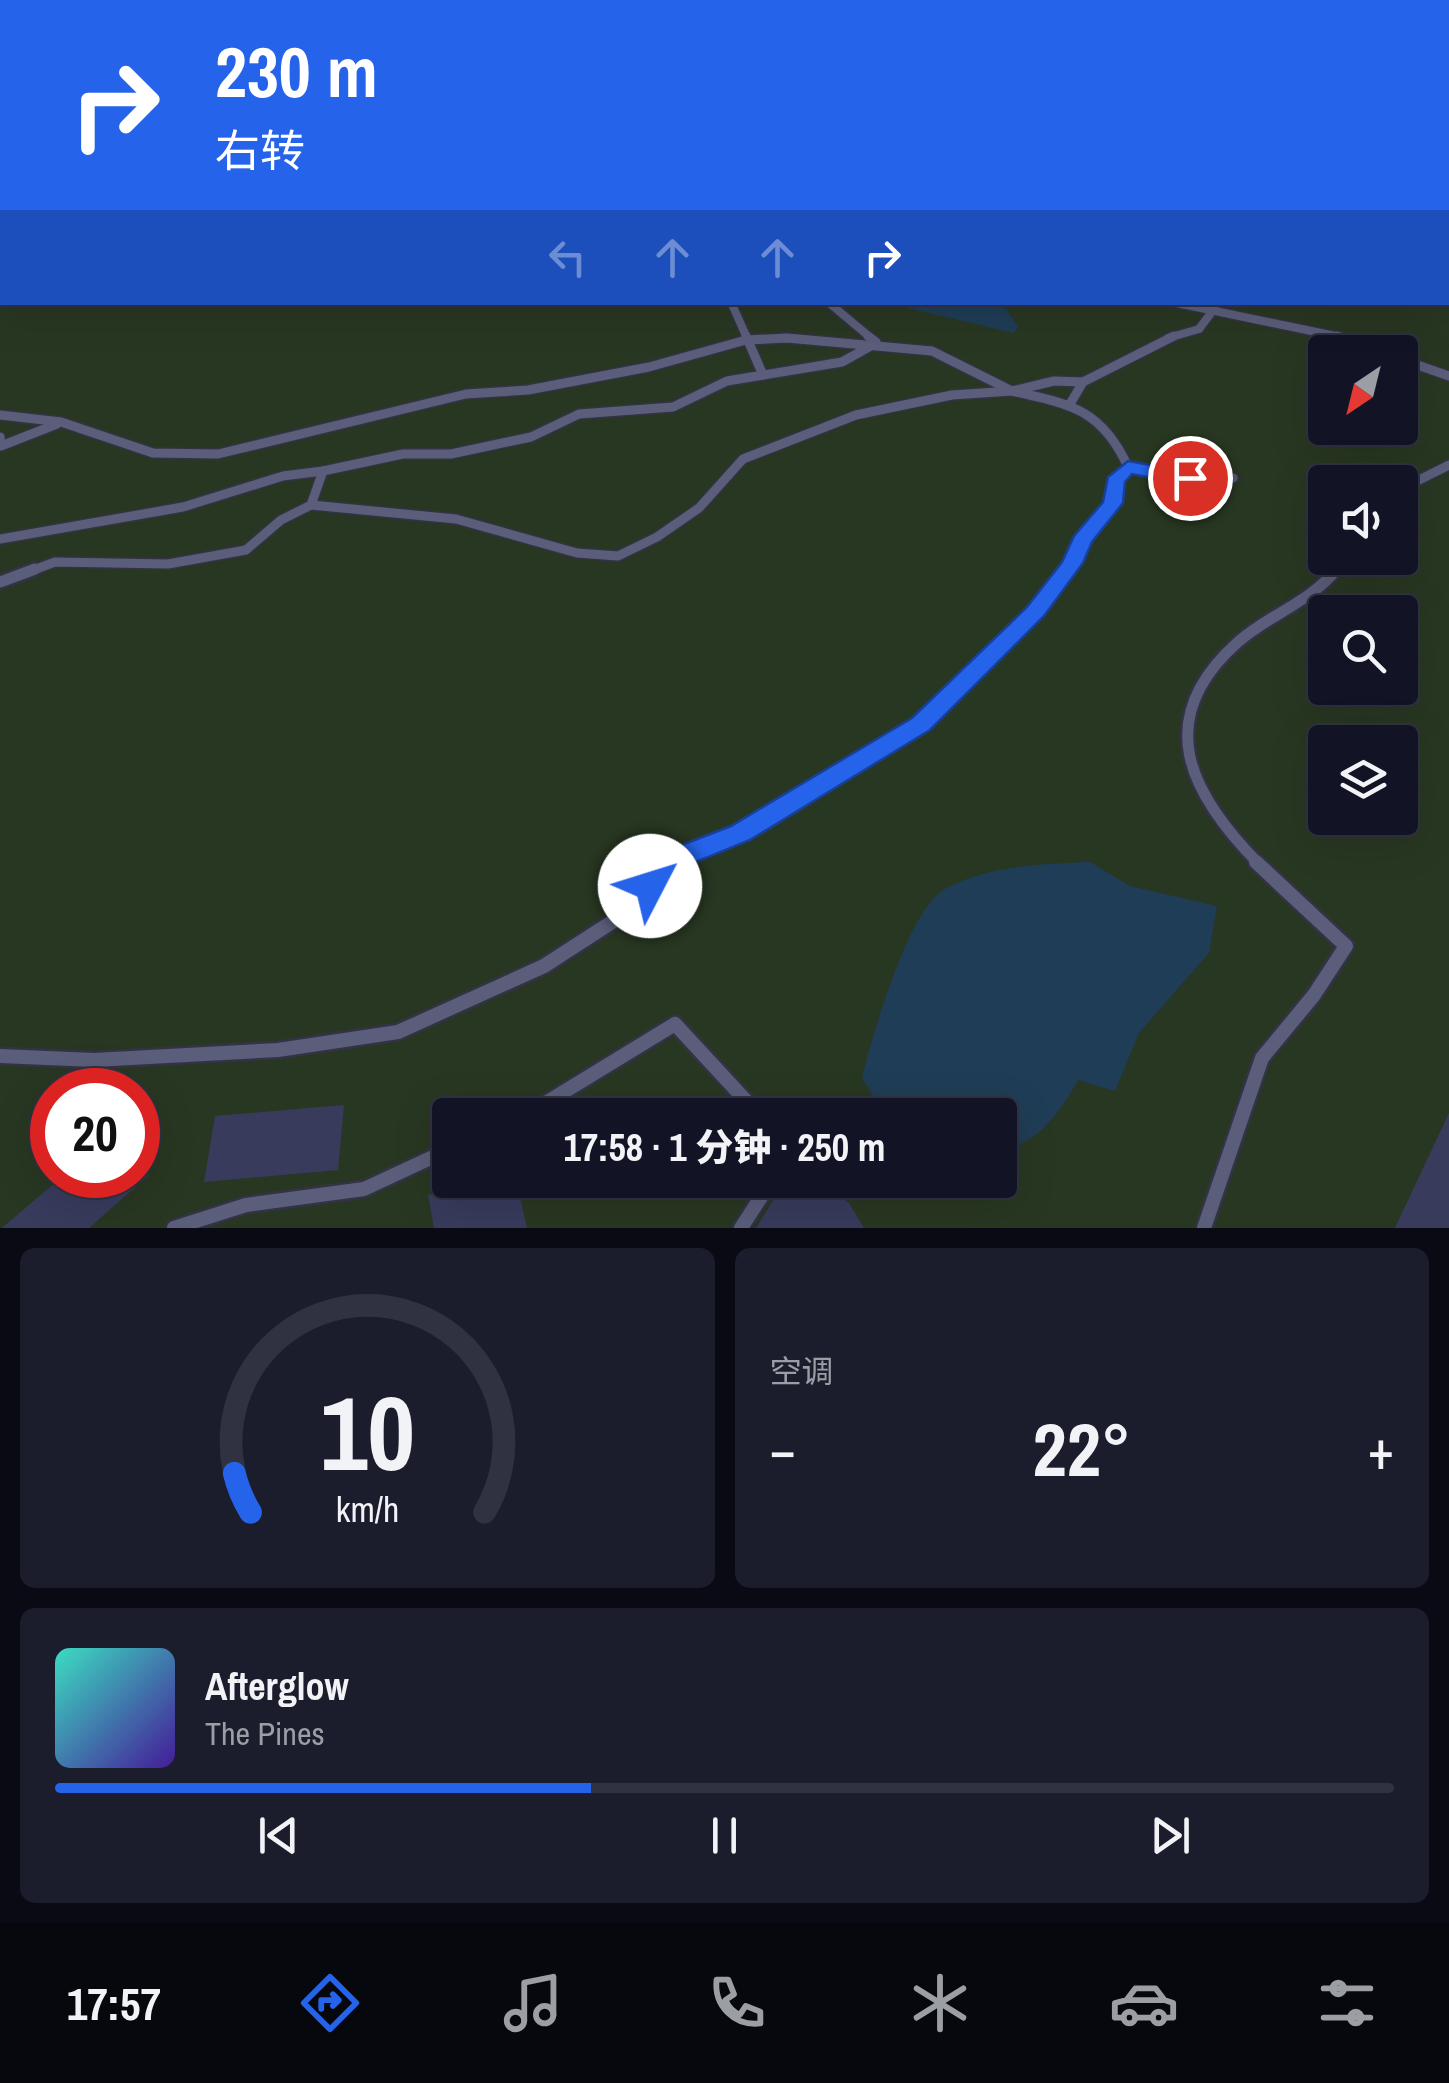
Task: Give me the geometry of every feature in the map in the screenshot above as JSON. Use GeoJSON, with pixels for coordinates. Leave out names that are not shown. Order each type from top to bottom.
{"type":"FeatureCollection","features":[{"type":"Feature","properties":{"kind":"lane"},"geometry":{"type":"LineString","coordinates":[[732,305],[763,374]]}},
{"type":"Feature","properties":{"kind":"lane"},"geometry":{"type":"LineString","coordinates":[[832,305],[877,343]]}},
{"type":"Feature","properties":{"kind":"lane"},"geometry":{"type":"LineString","coordinates":[[0,582],[54,562],[168,564],[246,550],[280,520],[311,505],[456,519],[577,553],[618,556],[699,508],[742,459],[856,416],[952,396],[1012,391],[1054,381],[1083,382],[1172,336],[1198,330],[1212,306],[1336,335]]}},
{"type":"Feature","properties":{"kind":"lane"},"geometry":{"type":"LineString","coordinates":[[0,414],[62,422],[153,452],[218,454],[294,439],[466,394],[528,390],[649,367],[746,340],[877,343],[932,350],[1012,391],[1070,404],[1094,414],[1120,446],[1128,468]]}},
{"type":"Feature","properties":{"kind":"lane"},"geometry":{"type":"LineString","coordinates":[[0,539],[183,507],[282,476],[402,454],[451,454],[531,437],[579,414],[673,407],[727,382],[842,362],[877,343]]}},
{"type":"Feature","properties":{"kind":"lane"},"geometry":{"type":"LineString","coordinates":[[1418,365],[1449,376]]}},
{"type":"Feature","properties":{"kind":"lane"},"geometry":{"type":"LineString","coordinates":[[1070,404],[1083,382]]}},
{"type":"Feature","properties":{"kind":"lane"},"geometry":{"type":"LineString","coordinates":[[0,438],[1,448],[62,422]]}},
{"type":"Feature","properties":{"kind":"lane"},"geometry":{"type":"LineString","coordinates":[[1418,481],[1449,465]]}},
{"type":"Feature","properties":{"kind":"lane"},"geometry":{"type":"LineString","coordinates":[[1128,468],[1211,482],[1233,478]]}},
{"type":"Feature","properties":{"kind":"lane"},"geometry":{"type":"LineString","coordinates":[[0,1056],[94,1060],[278,1050],[398,1032],[544,966],[629,911],[671,860],[740,833],[921,724],[1036,612],[1072,563],[1082,540],[1113,503],[1115,481],[1128,468]]}},
{"type":"Feature","properties":{"kind":"lane"},"geometry":{"type":"LineString","coordinates":[[311,505],[324,471]]}},
{"type":"Feature","properties":{"kind":"lane"},"geometry":{"type":"LineString","coordinates":[[1204,1228],[1262,1058],[1346,946],[1234,842],[1192,781],[1183,731],[1197,690],[1236,644],[1313,595],[1331,575]]}},
{"type":"Feature","properties":{"kind":"lane"},"geometry":{"type":"LineString","coordinates":[[554,1098],[675,1024],[743,1098]]}},
{"type":"Feature","properties":{"kind":"lane"},"geometry":{"type":"LineString","coordinates":[[174,1228],[246,1204],[364,1189],[432,1157]]}},
{"type":"Feature","properties":{"kind":"lane"},"geometry":{"type":"LineString","coordinates":[[742,1228],[761,1198]]}},
{"type":"Feature","properties":{"kind":"green space"},"geometry":{"type":"Polygon","coordinates":[[[0,305],[1449,305],[1449,1228],[0,1228],[0,305]]]}},
{"type":"Feature","properties":{"kind":"water"},"geometry":{"type":"Polygon","coordinates":[[[895,305],[997,305],[1006,309],[1018,326],[1014,333],[895,305]]]}},
{"type":"Feature","properties":{"kind":"water"},"geometry":{"type":"Polygon","coordinates":[[[1090,862],[1130,886],[1217,906],[1209,953],[1139,1033],[1115,1091],[1078,1080],[1047,1125],[1017,1145],[1017,1098],[874,1098],[862,1078],[874,1034],[905,947],[931,901],[945,889],[979,875],[1035,865],[1090,862]]]}},
{"type":"Feature","properties":{"kind":"building"},"geometry":{"type":"Polygon","coordinates":[[[344,1105],[338,1170],[204,1182],[215,1116],[344,1105]]]}},
{"type":"Feature","properties":{"kind":"building"},"geometry":{"type":"Polygon","coordinates":[[[1449,1113],[1449,1228],[1395,1228],[1449,1113]]]}},
{"type":"Feature","properties":{"kind":"building"},"geometry":{"type":"Polygon","coordinates":[[[428,1195],[520,1198],[527,1228],[434,1228],[428,1195]]]}},
{"type":"Feature","properties":{"kind":"building"},"geometry":{"type":"Polygon","coordinates":[[[37,1198],[123,1198],[89,1228],[2,1228],[37,1198]]]}},
{"type":"Feature","properties":{"kind":"building"},"geometry":{"type":"Polygon","coordinates":[[[774,1198],[842,1198],[864,1228],[756,1228],[774,1198]]]}},
{"type":"Feature","properties":{"kind":"route"},"geometry":{"type":"LineString","coordinates":[[650,886],[671,860],[740,833],[921,724],[1036,612],[1072,563],[1082,540],[1113,503],[1115,481],[1128,468],[1190,478]]}}]}
